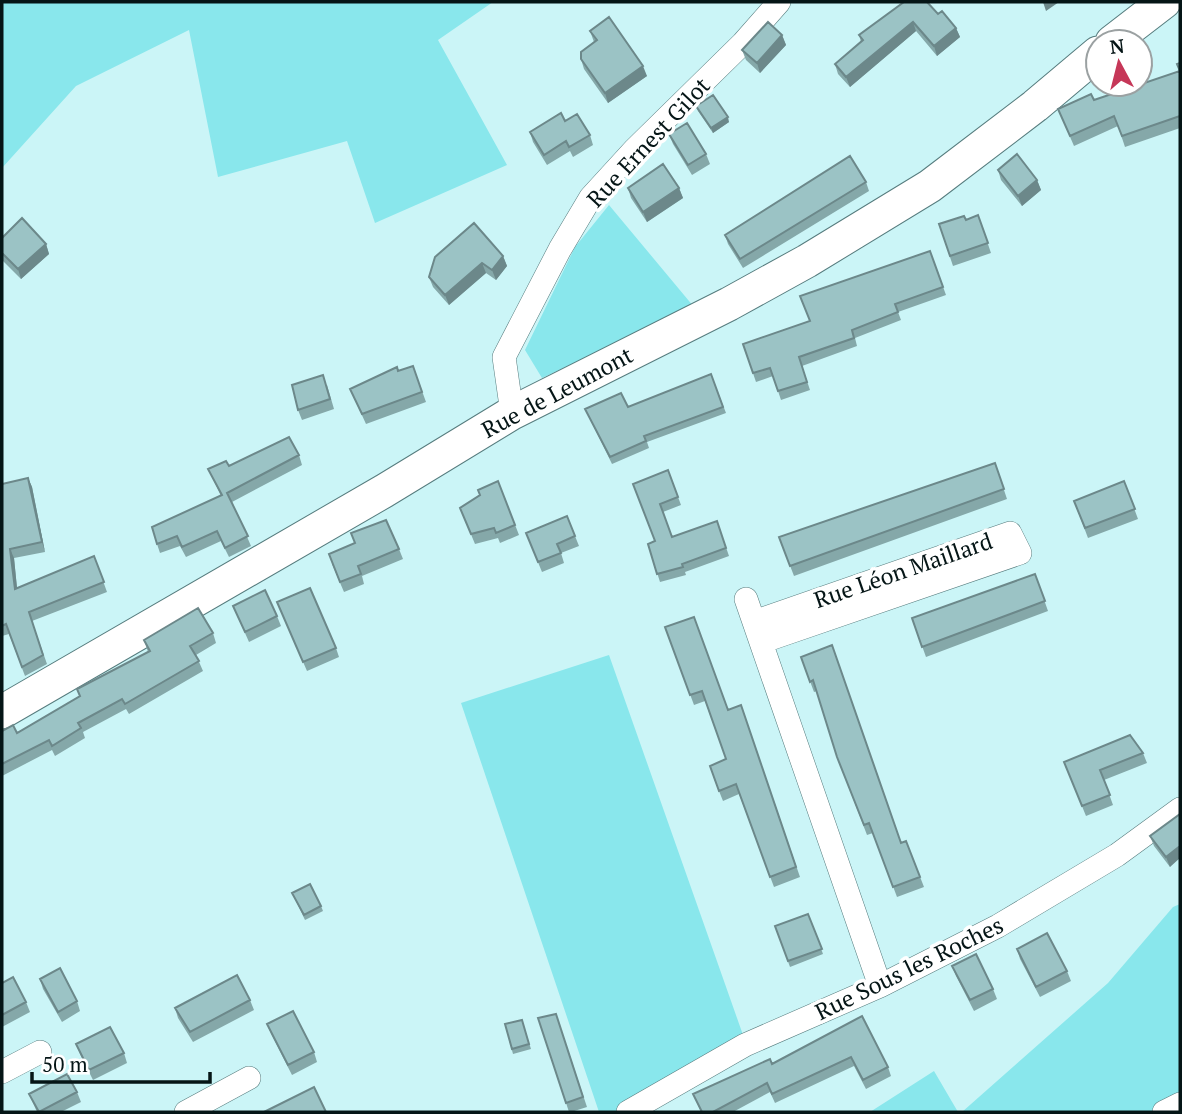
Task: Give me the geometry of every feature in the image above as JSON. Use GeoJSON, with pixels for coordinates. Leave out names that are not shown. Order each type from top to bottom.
{"type":"FeatureCollection","features":[{"type":"Feature","properties":{"kind":"street","name":"Rue Ernest Gilot"},"geometry":{"type":"LineString","coordinates":[[512,413],[505,385],[504,357],[560,249],[592,197],[634,150],[743,43],[779,2]]}},
{"type":"Feature","properties":{"kind":"street"},"geometry":{"type":"LineString","coordinates":[[1130,28],[1164,2]]}},
{"type":"Feature","properties":{"kind":"street","name":"Rue de Leumont"},"geometry":{"type":"LineString","coordinates":[[2,712],[384,491],[512,413],[729,304],[818,254],[930,186],[1084,65]]}},
{"type":"Feature","properties":{"kind":"street","name":"Rue Léon Maillard"},"geometry":{"type":"LineString","coordinates":[[1010,533],[1020,553],[757,632],[1010,533]]}},
{"type":"Feature","properties":{"kind":"street"},"geometry":{"type":"LineString","coordinates":[[746,599],[880,986]]}},
{"type":"Feature","properties":{"kind":"street","name":"Rue Sous les Roches"},"geometry":{"type":"LineString","coordinates":[[628,1112],[745,1045],[880,986],[998,926],[1117,855],[1180,809]]}},
{"type":"Feature","properties":{"kind":"street"},"geometry":{"type":"LineString","coordinates":[[2,1072],[40,1052]]}},
{"type":"Feature","properties":{"kind":"street"},"geometry":{"type":"LineString","coordinates":[[186,1112],[249,1078]]}},
{"type":"Feature","properties":{"kind":"street"},"geometry":{"type":"LineString","coordinates":[[1164,1112],[1180,1104]]}},
{"type":"Feature","properties":{"kind":"shaded area"},"geometry":{"type":"Polygon","coordinates":[[[2,2],[493,2],[438,40],[507,165],[375,223],[347,141],[218,177],[189,30],[76,86],[2,168],[2,2]]]}},
{"type":"Feature","properties":{"kind":"shaded area"},"geometry":{"type":"Polygon","coordinates":[[[609,205],[694,307],[542,378],[525,350],[575,247],[609,205]]]}},
{"type":"Feature","properties":{"kind":"shaded area"},"geometry":{"type":"Polygon","coordinates":[[[609,655],[743,1035],[616,1112],[599,1112],[461,703],[609,655]]]}},
{"type":"Feature","properties":{"kind":"shaded area"},"geometry":{"type":"Polygon","coordinates":[[[1180,904],[1180,1104],[1164,1112],[962,1112],[1108,983],[1173,907],[1180,904]]]}},
{"type":"Feature","properties":{"kind":"shaded area"},"geometry":{"type":"Polygon","coordinates":[[[934,1071],[958,1112],[870,1112],[934,1071]]]}},
{"type":"Feature","properties":{"kind":"building"},"geometry":{"type":"Polygon","coordinates":[[[904,2],[927,2],[938,14],[942,11],[956,28],[934,46],[913,22],[846,77],[835,64],[863,40],[859,35],[904,2]]]}},
{"type":"Feature","properties":{"kind":"building"},"geometry":{"type":"Polygon","coordinates":[[[609,17],[643,66],[605,93],[581,59],[581,52],[597,40],[590,31],[609,17]]]}},
{"type":"Feature","properties":{"kind":"building"},"geometry":{"type":"Polygon","coordinates":[[[768,22],[782,35],[757,63],[742,50],[768,22]]]}},
{"type":"Feature","properties":{"kind":"building"},"geometry":{"type":"Polygon","coordinates":[[[1180,71],[1180,116],[1122,136],[1114,116],[1070,136],[1058,109],[1084,97],[1094,100],[1154,98],[1154,80],[1180,71]]]}},
{"type":"Feature","properties":{"kind":"building"},"geometry":{"type":"Polygon","coordinates":[[[713,95],[728,117],[711,128],[696,106],[713,95]]]}},
{"type":"Feature","properties":{"kind":"building"},"geometry":{"type":"Polygon","coordinates":[[[561,113],[565,121],[577,114],[590,135],[569,147],[566,141],[544,155],[530,132],[561,113]]]}},
{"type":"Feature","properties":{"kind":"building"},"geometry":{"type":"Polygon","coordinates":[[[687,123],[706,154],[688,165],[669,134],[687,123]]]}},
{"type":"Feature","properties":{"kind":"building"},"geometry":{"type":"Polygon","coordinates":[[[1017,154],[1037,180],[1018,196],[998,170],[1017,154]]]}},
{"type":"Feature","properties":{"kind":"building"},"geometry":{"type":"Polygon","coordinates":[[[850,156],[866,182],[740,259],[725,235],[850,156]]]}},
{"type":"Feature","properties":{"kind":"building"},"geometry":{"type":"Polygon","coordinates":[[[663,164],[679,188],[643,212],[628,188],[663,164]]]}},
{"type":"Feature","properties":{"kind":"building"},"geometry":{"type":"Polygon","coordinates":[[[978,215],[988,243],[950,256],[939,224],[964,216],[966,220],[978,215]]]}},
{"type":"Feature","properties":{"kind":"building"},"geometry":{"type":"Polygon","coordinates":[[[22,218],[46,244],[18,269],[2,253],[2,238],[22,218]]]}},
{"type":"Feature","properties":{"kind":"building"},"geometry":{"type":"Polygon","coordinates":[[[474,223],[503,256],[492,270],[482,263],[445,295],[429,277],[435,257],[474,223]]]}},
{"type":"Feature","properties":{"kind":"building"},"geometry":{"type":"Polygon","coordinates":[[[930,251],[943,287],[895,304],[898,312],[852,330],[854,338],[799,357],[807,382],[778,391],[770,368],[753,373],[743,344],[810,321],[800,296],[930,251]]]}},
{"type":"Feature","properties":{"kind":"building"},"geometry":{"type":"Polygon","coordinates":[[[413,366],[422,392],[362,414],[350,389],[397,367],[398,371],[413,366]]]}},
{"type":"Feature","properties":{"kind":"building"},"geometry":{"type":"Polygon","coordinates":[[[711,374],[723,407],[644,436],[646,441],[610,457],[585,409],[621,393],[628,407],[711,374]]]}},
{"type":"Feature","properties":{"kind":"building"},"geometry":{"type":"Polygon","coordinates":[[[323,375],[330,399],[298,410],[292,385],[323,375]]]}},
{"type":"Feature","properties":{"kind":"building"},"geometry":{"type":"Polygon","coordinates":[[[289,437],[299,455],[227,493],[248,536],[225,548],[217,531],[182,547],[177,536],[157,544],[152,527],[222,495],[208,469],[226,461],[229,466],[289,437]]]}},
{"type":"Feature","properties":{"kind":"building"},"geometry":{"type":"Polygon","coordinates":[[[995,463],[1004,489],[790,566],[779,537],[995,463]]]}},
{"type":"Feature","properties":{"kind":"building"},"geometry":{"type":"Polygon","coordinates":[[[668,470],[678,497],[660,504],[672,537],[717,521],[726,548],[682,564],[683,567],[657,574],[648,544],[655,541],[633,484],[668,470]]]}},
{"type":"Feature","properties":{"kind":"building"},"geometry":{"type":"Polygon","coordinates":[[[28,478],[42,542],[10,549],[15,589],[94,556],[104,582],[29,612],[43,655],[22,667],[6,624],[2,626],[2,484],[28,478]]]}},
{"type":"Feature","properties":{"kind":"building"},"geometry":{"type":"Polygon","coordinates":[[[498,481],[515,525],[496,533],[494,528],[471,534],[460,508],[480,495],[478,490],[498,481]]]}},
{"type":"Feature","properties":{"kind":"building"},"geometry":{"type":"Polygon","coordinates":[[[1124,481],[1135,509],[1085,528],[1074,501],[1124,481]]]}},
{"type":"Feature","properties":{"kind":"building"},"geometry":{"type":"Polygon","coordinates":[[[567,516],[575,536],[557,544],[561,553],[538,562],[526,533],[567,516]]]}},
{"type":"Feature","properties":{"kind":"building"},"geometry":{"type":"Polygon","coordinates":[[[386,520],[399,549],[358,566],[361,574],[340,582],[329,554],[355,543],[351,533],[386,520]]]}},
{"type":"Feature","properties":{"kind":"building"},"geometry":{"type":"Polygon","coordinates":[[[1035,574],[1045,601],[922,647],[912,618],[1035,574]]]}},
{"type":"Feature","properties":{"kind":"building"},"geometry":{"type":"Polygon","coordinates":[[[310,588],[336,648],[303,662],[277,602],[310,588]]]}},
{"type":"Feature","properties":{"kind":"building"},"geometry":{"type":"Polygon","coordinates":[[[265,590],[277,616],[245,632],[233,606],[265,590]]]}},
{"type":"Feature","properties":{"kind":"building"},"geometry":{"type":"Polygon","coordinates":[[[198,608],[213,633],[190,646],[199,661],[125,704],[122,699],[78,723],[81,728],[52,746],[49,740],[2,764],[2,731],[13,725],[17,733],[80,696],[77,689],[150,651],[144,640],[198,608]]]}},
{"type":"Feature","properties":{"kind":"building"},"geometry":{"type":"Polygon","coordinates":[[[694,617],[728,710],[741,705],[796,867],[770,877],[736,784],[719,791],[710,766],[726,759],[702,691],[690,695],[665,627],[694,617]]]}},
{"type":"Feature","properties":{"kind":"building"},"geometry":{"type":"Polygon","coordinates":[[[832,645],[901,843],[906,841],[920,877],[893,887],[869,823],[864,825],[837,757],[813,680],[810,682],[801,657],[832,645]]]}},
{"type":"Feature","properties":{"kind":"building"},"geometry":{"type":"Polygon","coordinates":[[[1130,735],[1143,753],[1100,770],[1110,795],[1082,806],[1064,762],[1130,735]]]}},
{"type":"Feature","properties":{"kind":"building"},"geometry":{"type":"Polygon","coordinates":[[[1180,814],[1180,846],[1166,857],[1150,836],[1180,814]]]}},
{"type":"Feature","properties":{"kind":"building"},"geometry":{"type":"Polygon","coordinates":[[[310,884],[321,906],[304,915],[292,893],[310,884]]]}},
{"type":"Feature","properties":{"kind":"building"},"geometry":{"type":"Polygon","coordinates":[[[808,914],[822,949],[788,961],[775,926],[808,914]]]}},
{"type":"Feature","properties":{"kind":"building"},"geometry":{"type":"Polygon","coordinates":[[[1047,933],[1067,971],[1036,987],[1017,949],[1047,933]]]}},
{"type":"Feature","properties":{"kind":"building"},"geometry":{"type":"Polygon","coordinates":[[[976,954],[993,989],[970,1000],[952,966],[976,954]]]}},
{"type":"Feature","properties":{"kind":"building"},"geometry":{"type":"Polygon","coordinates":[[[60,968],[77,1001],[58,1012],[40,979],[60,968]]]}},
{"type":"Feature","properties":{"kind":"building"},"geometry":{"type":"Polygon","coordinates":[[[237,975],[250,1000],[190,1032],[175,1008],[237,975]]]}},
{"type":"Feature","properties":{"kind":"building"},"geometry":{"type":"Polygon","coordinates":[[[13,977],[26,1002],[2,1015],[2,983],[13,977]]]}},
{"type":"Feature","properties":{"kind":"building"},"geometry":{"type":"Polygon","coordinates":[[[293,1011],[314,1052],[288,1065],[267,1024],[293,1011]]]}},
{"type":"Feature","properties":{"kind":"building"},"geometry":{"type":"Polygon","coordinates":[[[556,1014],[583,1097],[566,1103],[538,1018],[556,1014]]]}},
{"type":"Feature","properties":{"kind":"building"},"geometry":{"type":"Polygon","coordinates":[[[862,1016],[888,1067],[863,1080],[851,1057],[772,1094],[767,1083],[713,1112],[702,1112],[693,1094],[770,1059],[772,1064],[862,1016]]]}},
{"type":"Feature","properties":{"kind":"building"},"geometry":{"type":"Polygon","coordinates":[[[522,1020],[529,1044],[512,1049],[505,1024],[522,1020]]]}},
{"type":"Feature","properties":{"kind":"building"},"geometry":{"type":"Polygon","coordinates":[[[110,1027],[124,1053],[89,1070],[76,1044],[110,1027]]]}},
{"type":"Feature","properties":{"kind":"building"},"geometry":{"type":"Polygon","coordinates":[[[67,1074],[77,1092],[39,1112],[29,1094],[67,1074]]]}},
{"type":"Feature","properties":{"kind":"building"},"geometry":{"type":"Polygon","coordinates":[[[314,1087],[326,1112],[264,1112],[314,1087]]]}}]}
